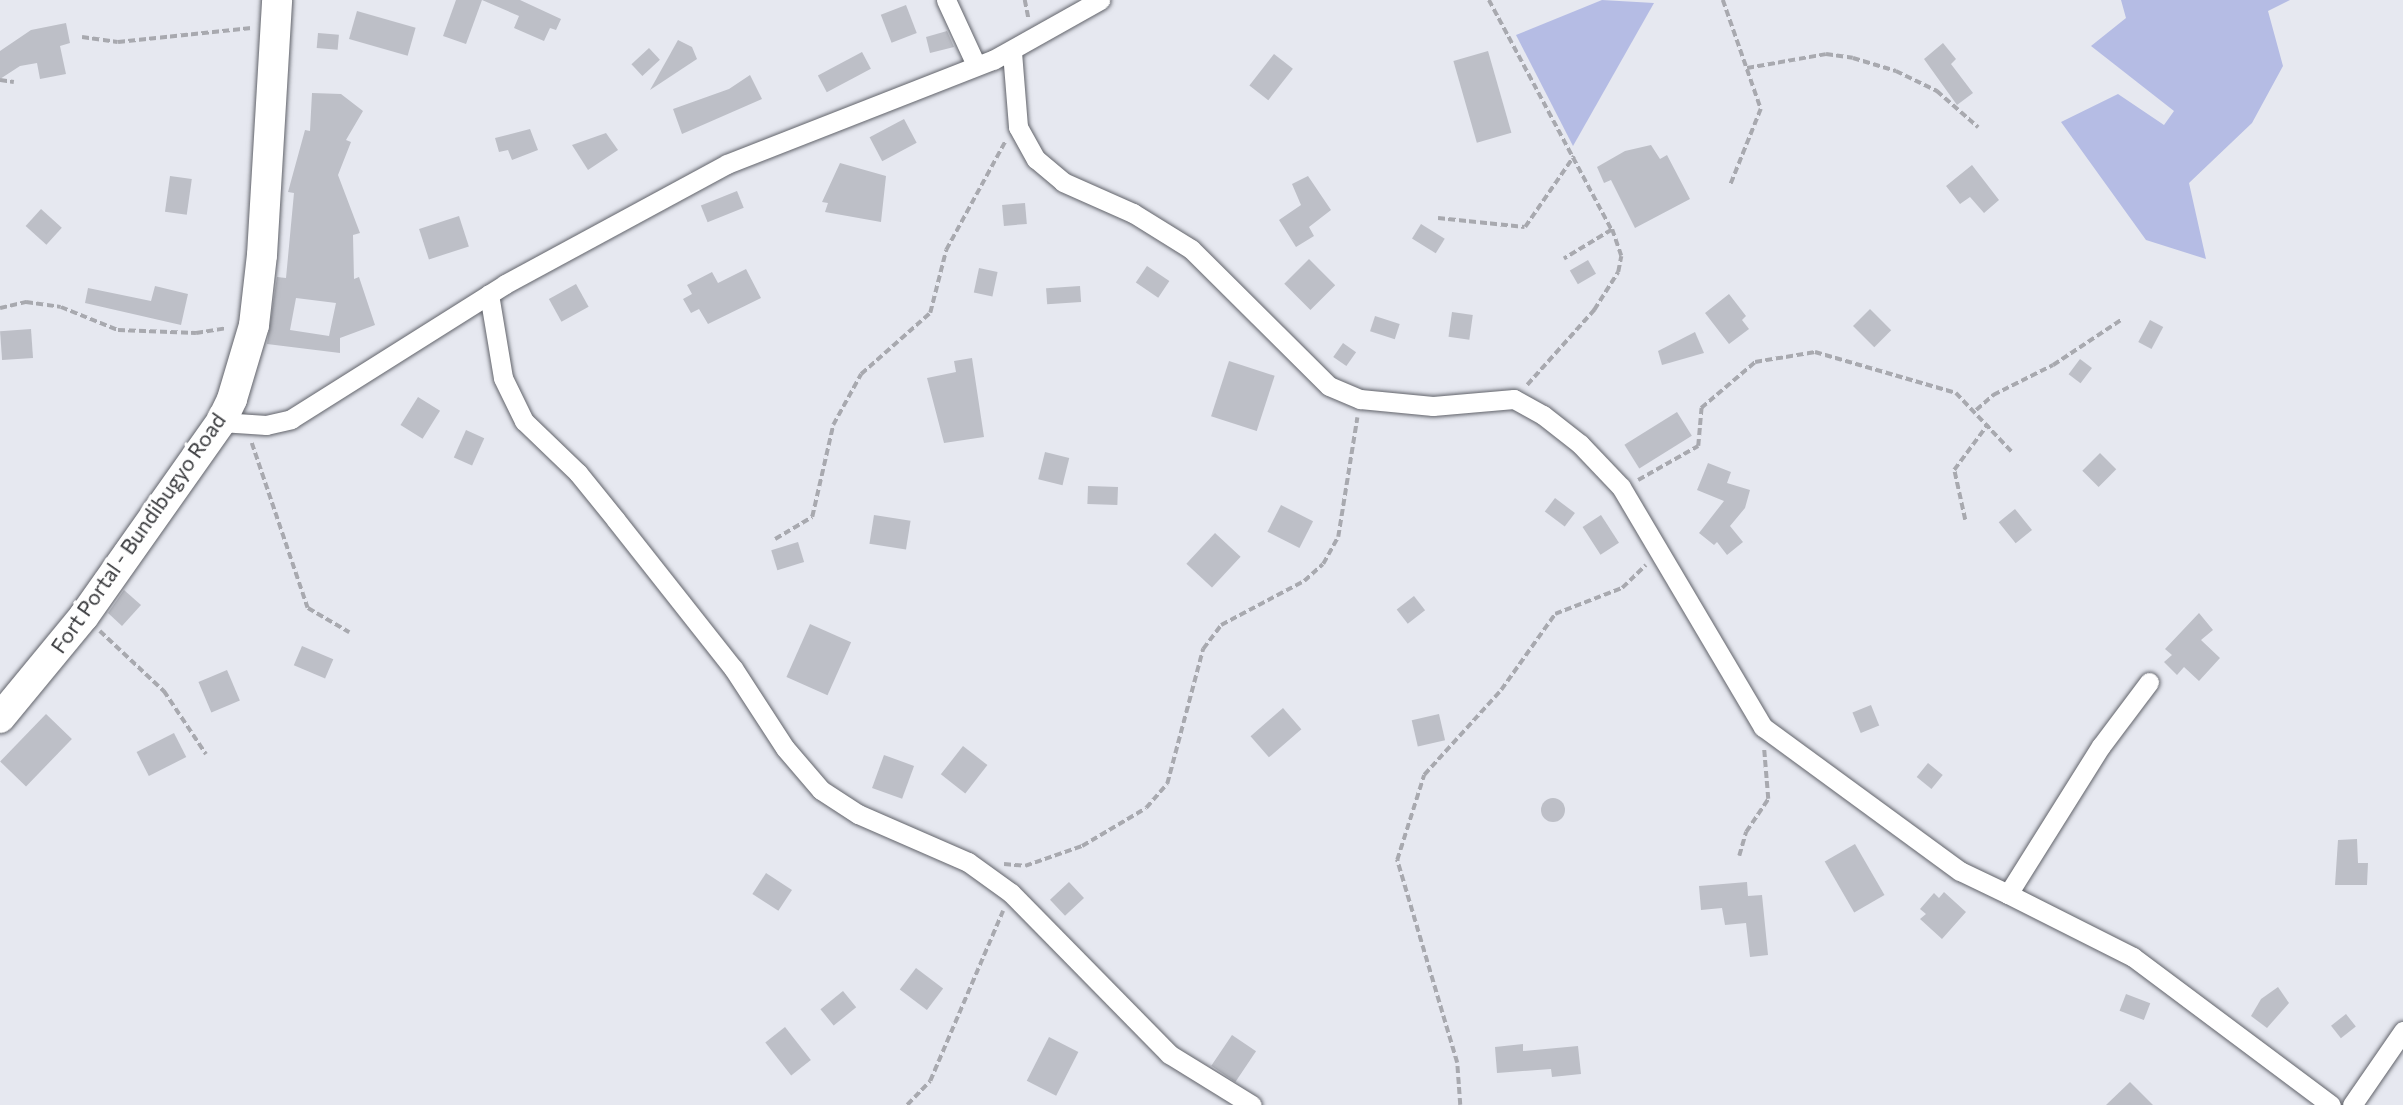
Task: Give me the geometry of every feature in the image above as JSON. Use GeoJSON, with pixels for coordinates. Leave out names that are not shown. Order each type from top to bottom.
{"type":"FeatureCollection","features":[{"type":"Feature","properties":{"kind":"main road","name":"Fort Portal - Bundibugyo Road"},"geometry":{"type":"LineString","coordinates":[[0,718],[84,616],[233,423],[254,325],[268,188],[277,13]]}},
{"type":"Feature","properties":{"kind":"street"},"geometry":{"type":"LineString","coordinates":[[946,0],[976,65]]}},
{"type":"Feature","properties":{"kind":"street"},"geometry":{"type":"LineString","coordinates":[[233,423],[291,419],[310,410],[489,294],[727,164],[1012,51],[1100,0]]}},
{"type":"Feature","properties":{"kind":"street"},"geometry":{"type":"LineString","coordinates":[[1012,51],[1018,127],[1051,174],[1133,213],[1191,249],[1314,376],[1360,399],[1433,405],[1514,400],[1565,431],[1621,487],[1763,727],[1960,871],[2133,957],[2331,1105]]}},
{"type":"Feature","properties":{"kind":"street"},"geometry":{"type":"LineString","coordinates":[[489,294],[503,378],[517,411],[578,473],[725,657],[785,748],[821,790],[858,814],[968,862],[1011,893],[1169,1054],[1252,1105]]}},
{"type":"Feature","properties":{"kind":"street"},"geometry":{"type":"LineString","coordinates":[[2008,894],[2101,746],[2149,682]]}},
{"type":"Feature","properties":{"kind":"street"},"geometry":{"type":"LineString","coordinates":[[2352,1105],[2403,1031]]}},
{"type":"Feature","properties":{"kind":"path"},"geometry":{"type":"LineString","coordinates":[[1489,0],[1574,156],[1612,230],[1621,256],[1618,272],[1594,310],[1514,400]]}},
{"type":"Feature","properties":{"kind":"path"},"geometry":{"type":"LineString","coordinates":[[1723,0],[1761,108],[1730,186]]}},
{"type":"Feature","properties":{"kind":"path"},"geometry":{"type":"LineString","coordinates":[[82,37],[118,42],[277,13]]}},
{"type":"Feature","properties":{"kind":"path"},"geometry":{"type":"LineString","coordinates":[[1747,68],[1826,54],[1853,58],[1896,71],[1937,91],[1978,127]]}},
{"type":"Feature","properties":{"kind":"path"},"geometry":{"type":"LineString","coordinates":[[0,80],[14,82]]}},
{"type":"Feature","properties":{"kind":"path"},"geometry":{"type":"LineString","coordinates":[[775,539],[812,517],[833,425],[861,374],[930,313],[946,250],[999,149],[1018,127]]}},
{"type":"Feature","properties":{"kind":"path"},"geometry":{"type":"LineString","coordinates":[[1438,218],[1525,226],[1574,156]]}},
{"type":"Feature","properties":{"kind":"path"},"geometry":{"type":"LineString","coordinates":[[1564,259],[1612,230]]}},
{"type":"Feature","properties":{"kind":"path"},"geometry":{"type":"LineString","coordinates":[[0,308],[26,302],[61,307],[118,330],[196,332],[254,325]]}},
{"type":"Feature","properties":{"kind":"path"},"geometry":{"type":"LineString","coordinates":[[1976,410],[1993,395],[2053,365],[2121,320]]}},
{"type":"Feature","properties":{"kind":"path"},"geometry":{"type":"LineString","coordinates":[[1621,487],[1698,446],[1701,408],[1755,362],[1815,352],[1956,393],[1976,410],[2012,452]]}},
{"type":"Feature","properties":{"kind":"path"},"geometry":{"type":"LineString","coordinates":[[968,862],[1025,866],[1082,846],[1146,808],[1167,784],[1203,649],[1221,625],[1304,581],[1323,564],[1339,537],[1360,399]]}},
{"type":"Feature","properties":{"kind":"path"},"geometry":{"type":"LineString","coordinates":[[233,423],[308,608],[349,632]]}},
{"type":"Feature","properties":{"kind":"path"},"geometry":{"type":"LineString","coordinates":[[1965,520],[1954,470],[1988,424]]}},
{"type":"Feature","properties":{"kind":"path"},"geometry":{"type":"LineString","coordinates":[[1460,1105],[1457,1063],[1397,860],[1424,775],[1501,690],[1555,614],[1622,588],[1660,552]]}},
{"type":"Feature","properties":{"kind":"path"},"geometry":{"type":"LineString","coordinates":[[84,616],[164,691],[206,754]]}},
{"type":"Feature","properties":{"kind":"path"},"geometry":{"type":"LineString","coordinates":[[1739,856],[1745,832],[1768,799],[1763,727]]}},
{"type":"Feature","properties":{"kind":"path"},"geometry":{"type":"LineString","coordinates":[[907,1105],[930,1081],[1011,893]]}},
{"type":"Feature","properties":{"kind":"shaded area"},"geometry":{"type":"Polygon","coordinates":[[[1602,0],[1654,3],[1573,146],[1516,35],[1602,0]]]}},
{"type":"Feature","properties":{"kind":"shaded area"},"geometry":{"type":"Polygon","coordinates":[[[2121,0],[2290,0],[2268,11],[2283,66],[2252,123],[2189,183],[2206,259],[2146,240],[2061,122],[2118,94],[2164,125],[2174,111],[2091,46],[2126,18],[2121,0]]]}},
{"type":"Feature","properties":{"kind":"building"},"geometry":{"type":"Polygon","coordinates":[[[456,0],[482,0],[466,44],[443,36],[456,0]]]}},
{"type":"Feature","properties":{"kind":"building"},"geometry":{"type":"Polygon","coordinates":[[[482,0],[520,0],[561,19],[556,30],[550,28],[544,41],[514,28],[519,16],[482,0]]]}},
{"type":"Feature","properties":{"kind":"building"},"geometry":{"type":"Polygon","coordinates":[[[906,5],[917,33],[892,43],[881,15],[906,5]]]}},
{"type":"Feature","properties":{"kind":"building"},"geometry":{"type":"Polygon","coordinates":[[[357,11],[416,28],[408,56],[349,39],[357,11]]]}},
{"type":"Feature","properties":{"kind":"building"},"geometry":{"type":"Polygon","coordinates":[[[66,23],[70,43],[60,46],[66,74],[40,79],[37,63],[20,66],[0,79],[0,51],[31,30],[66,23]]]}},
{"type":"Feature","properties":{"kind":"building"},"geometry":{"type":"Polygon","coordinates":[[[947,31],[954,47],[930,53],[926,37],[947,31]]]}},
{"type":"Feature","properties":{"kind":"building"},"geometry":{"type":"Polygon","coordinates":[[[318,33],[339,35],[338,50],[317,48],[318,33]]]}},
{"type":"Feature","properties":{"kind":"building"},"geometry":{"type":"Polygon","coordinates":[[[678,40],[692,47],[697,59],[650,90],[678,40]]]}},
{"type":"Feature","properties":{"kind":"building"},"geometry":{"type":"Polygon","coordinates":[[[1943,43],[1956,59],[1951,64],[1973,93],[1957,105],[1924,59],[1943,43]]]}},
{"type":"Feature","properties":{"kind":"building"},"geometry":{"type":"Polygon","coordinates":[[[649,48],[660,60],[642,76],[631,64],[649,48]]]}},
{"type":"Feature","properties":{"kind":"building"},"geometry":{"type":"Polygon","coordinates":[[[1488,51],[1511,133],[1477,143],[1453,61],[1488,51]]]}},
{"type":"Feature","properties":{"kind":"building"},"geometry":{"type":"Polygon","coordinates":[[[862,52],[871,69],[827,92],[818,75],[862,52]]]}},
{"type":"Feature","properties":{"kind":"building"},"geometry":{"type":"Polygon","coordinates":[[[1274,54],[1293,69],[1268,100],[1249,86],[1274,54]]]}},
{"type":"Feature","properties":{"kind":"building"},"geometry":{"type":"Polygon","coordinates":[[[750,75],[762,99],[682,134],[673,109],[729,89],[750,75]]]}},
{"type":"Feature","properties":{"kind":"building"},"geometry":{"type":"Polygon","coordinates":[[[312,93],[341,94],[363,111],[346,140],[351,142],[338,175],[360,233],[353,235],[354,279],[359,277],[375,325],[340,338],[340,353],[267,344],[277,277],[286,278],[294,193],[288,192],[305,130],[310,131],[312,93]],[[296,298],[290,330],[329,336],[336,303],[296,298]]]}},
{"type":"Feature","properties":{"kind":"building"},"geometry":{"type":"Polygon","coordinates":[[[904,119],[917,143],[882,161],[870,137],[904,119]]]}},
{"type":"Feature","properties":{"kind":"building"},"geometry":{"type":"Polygon","coordinates":[[[530,129],[538,150],[512,160],[508,150],[499,152],[495,138],[530,129]]]}},
{"type":"Feature","properties":{"kind":"building"},"geometry":{"type":"Polygon","coordinates":[[[606,133],[618,150],[588,170],[572,145],[606,133]]]}},
{"type":"Feature","properties":{"kind":"building"},"geometry":{"type":"Polygon","coordinates":[[[1651,145],[1660,159],[1667,155],[1690,199],[1635,228],[1611,180],[1604,183],[1597,167],[1625,151],[1651,145]]]}},
{"type":"Feature","properties":{"kind":"building"},"geometry":{"type":"Polygon","coordinates":[[[840,163],[886,176],[881,222],[825,212],[828,203],[822,202],[840,163]]]}},
{"type":"Feature","properties":{"kind":"building"},"geometry":{"type":"Polygon","coordinates":[[[1972,165],[1999,200],[1984,213],[1970,197],[1960,204],[1946,186],[1972,165]]]}},
{"type":"Feature","properties":{"kind":"building"},"geometry":{"type":"Polygon","coordinates":[[[170,176],[192,179],[187,215],[165,212],[170,176]]]}},
{"type":"Feature","properties":{"kind":"building"},"geometry":{"type":"Polygon","coordinates":[[[1308,176],[1331,210],[1309,227],[1314,236],[1296,247],[1279,220],[1301,205],[1292,184],[1308,176]]]}},
{"type":"Feature","properties":{"kind":"building"},"geometry":{"type":"Polygon","coordinates":[[[737,191],[744,208],[708,222],[701,206],[737,191]]]}},
{"type":"Feature","properties":{"kind":"building"},"geometry":{"type":"Polygon","coordinates":[[[1025,203],[1027,224],[1004,226],[1002,205],[1025,203]]]}},
{"type":"Feature","properties":{"kind":"building"},"geometry":{"type":"Polygon","coordinates":[[[41,209],[62,228],[46,245],[26,226],[41,209]]]}},
{"type":"Feature","properties":{"kind":"building"},"geometry":{"type":"Polygon","coordinates":[[[459,216],[469,246],[429,259],[419,229],[459,216]]]}},
{"type":"Feature","properties":{"kind":"building"},"geometry":{"type":"Polygon","coordinates":[[[1421,224],[1445,239],[1436,253],[1412,238],[1421,224]]]}},
{"type":"Feature","properties":{"kind":"building"},"geometry":{"type":"Polygon","coordinates":[[[1309,259],[1335,285],[1310,310],[1284,284],[1309,259]]]}},
{"type":"Feature","properties":{"kind":"building"},"geometry":{"type":"Polygon","coordinates":[[[1588,260],[1596,274],[1578,284],[1570,270],[1588,260]]]}},
{"type":"Feature","properties":{"kind":"building"},"geometry":{"type":"Polygon","coordinates":[[[1147,266],[1169,281],[1158,298],[1136,283],[1147,266]]]}},
{"type":"Feature","properties":{"kind":"building"},"geometry":{"type":"Polygon","coordinates":[[[979,268],[998,272],[992,296],[974,292],[979,268]]]}},
{"type":"Feature","properties":{"kind":"building"},"geometry":{"type":"Polygon","coordinates":[[[746,269],[761,298],[708,324],[699,309],[691,313],[683,299],[692,294],[687,285],[712,272],[718,283],[746,269]]]}},
{"type":"Feature","properties":{"kind":"building"},"geometry":{"type":"Polygon","coordinates":[[[576,284],[589,307],[561,322],[549,299],[576,284]]]}},
{"type":"Feature","properties":{"kind":"building"},"geometry":{"type":"Polygon","coordinates":[[[155,286],[188,294],[181,325],[85,303],[88,288],[151,301],[155,286]]]}},
{"type":"Feature","properties":{"kind":"building"},"geometry":{"type":"Polygon","coordinates":[[[1080,286],[1081,302],[1047,304],[1046,288],[1080,286]]]}},
{"type":"Feature","properties":{"kind":"building"},"geometry":{"type":"Polygon","coordinates":[[[1729,294],[1746,316],[1742,320],[1749,329],[1729,344],[1705,313],[1729,294]]]}},
{"type":"Feature","properties":{"kind":"building"},"geometry":{"type":"Polygon","coordinates":[[[1870,309],[1891,330],[1874,347],[1853,326],[1870,309]]]}},
{"type":"Feature","properties":{"kind":"building"},"geometry":{"type":"Polygon","coordinates":[[[1452,312],[1473,315],[1469,340],[1449,337],[1452,312]]]}},
{"type":"Feature","properties":{"kind":"building"},"geometry":{"type":"Polygon","coordinates":[[[1375,316],[1400,324],[1395,339],[1370,331],[1375,316]]]}},
{"type":"Feature","properties":{"kind":"building"},"geometry":{"type":"Polygon","coordinates":[[[2150,320],[2163,327],[2152,349],[2138,342],[2150,320]]]}},
{"type":"Feature","properties":{"kind":"building"},"geometry":{"type":"Polygon","coordinates":[[[31,329],[33,358],[2,360],[0,331],[31,329]]]}},
{"type":"Feature","properties":{"kind":"building"},"geometry":{"type":"Polygon","coordinates":[[[1695,332],[1704,353],[1662,365],[1658,351],[1695,332]]]}},
{"type":"Feature","properties":{"kind":"building"},"geometry":{"type":"Polygon","coordinates":[[[1343,343],[1356,352],[1346,366],[1333,357],[1343,343]]]}},
{"type":"Feature","properties":{"kind":"building"},"geometry":{"type":"Polygon","coordinates":[[[972,358],[984,437],[944,443],[927,378],[956,372],[954,361],[972,358]]]}},
{"type":"Feature","properties":{"kind":"building"},"geometry":{"type":"Polygon","coordinates":[[[2080,359],[2092,368],[2081,383],[2069,374],[2080,359]]]}},
{"type":"Feature","properties":{"kind":"building"},"geometry":{"type":"Polygon","coordinates":[[[1229,361],[1275,376],[1257,431],[1211,416],[1229,361]]]}},
{"type":"Feature","properties":{"kind":"building"},"geometry":{"type":"Polygon","coordinates":[[[418,397],[440,411],[423,439],[401,425],[418,397]]]}},
{"type":"Feature","properties":{"kind":"building"},"geometry":{"type":"Polygon","coordinates":[[[1677,412],[1692,436],[1639,469],[1624,445],[1677,412]]]}},
{"type":"Feature","properties":{"kind":"building"},"geometry":{"type":"Polygon","coordinates":[[[466,430],[484,438],[472,466],[454,457],[466,430]]]}},
{"type":"Feature","properties":{"kind":"building"},"geometry":{"type":"Polygon","coordinates":[[[1045,452],[1069,458],[1062,485],[1038,479],[1045,452]]]}},
{"type":"Feature","properties":{"kind":"building"},"geometry":{"type":"Polygon","coordinates":[[[2100,453],[2116,469],[2099,487],[2082,471],[2100,453]]]}},
{"type":"Feature","properties":{"kind":"building"},"geometry":{"type":"Polygon","coordinates":[[[1708,463],[1731,472],[1727,483],[1750,490],[1745,508],[1730,526],[1743,542],[1727,555],[1717,542],[1714,545],[1699,533],[1724,501],[1697,490],[1708,463]]]}},
{"type":"Feature","properties":{"kind":"building"},"geometry":{"type":"Polygon","coordinates":[[[1088,486],[1118,487],[1117,505],[1087,504],[1088,486]]]}},
{"type":"Feature","properties":{"kind":"building"},"geometry":{"type":"Polygon","coordinates":[[[1555,498],[1575,513],[1565,527],[1545,512],[1555,498]]]}},
{"type":"Feature","properties":{"kind":"building"},"geometry":{"type":"Polygon","coordinates":[[[1281,505],[1313,521],[1299,548],[1267,532],[1281,505]]]}},
{"type":"Feature","properties":{"kind":"building"},"geometry":{"type":"Polygon","coordinates":[[[2015,509],[2032,530],[2016,543],[1999,522],[2015,509]]]}},
{"type":"Feature","properties":{"kind":"building"},"geometry":{"type":"Polygon","coordinates":[[[874,515],[911,521],[906,549],[869,544],[874,515]]]}},
{"type":"Feature","properties":{"kind":"building"},"geometry":{"type":"Polygon","coordinates":[[[1601,515],[1619,543],[1601,555],[1583,527],[1601,515]]]}},
{"type":"Feature","properties":{"kind":"building"},"geometry":{"type":"Polygon","coordinates":[[[1215,533],[1241,557],[1212,588],[1186,564],[1215,533]]]}},
{"type":"Feature","properties":{"kind":"building"},"geometry":{"type":"Polygon","coordinates":[[[798,542],[804,562],[777,570],[771,550],[798,542]]]}},
{"type":"Feature","properties":{"kind":"building"},"geometry":{"type":"Polygon","coordinates":[[[124,590],[141,605],[122,626],[108,613],[124,590]]]}},
{"type":"Feature","properties":{"kind":"building"},"geometry":{"type":"Polygon","coordinates":[[[1414,596],[1425,610],[1408,624],[1397,610],[1414,596]]]}},
{"type":"Feature","properties":{"kind":"building"},"geometry":{"type":"Polygon","coordinates":[[[2199,613],[2213,630],[2201,640],[2220,658],[2199,681],[2184,667],[2177,675],[2164,662],[2172,655],[2165,649],[2199,613]]]}},
{"type":"Feature","properties":{"kind":"building"},"geometry":{"type":"Polygon","coordinates":[[[810,624],[851,642],[828,695],[786,677],[810,624]]]}},
{"type":"Feature","properties":{"kind":"building"},"geometry":{"type":"Polygon","coordinates":[[[302,646],[333,659],[325,679],[294,665],[302,646]]]}},
{"type":"Feature","properties":{"kind":"building"},"geometry":{"type":"Polygon","coordinates":[[[227,670],[240,700],[211,712],[198,682],[227,670]]]}},
{"type":"Feature","properties":{"kind":"building"},"geometry":{"type":"Polygon","coordinates":[[[1871,705],[1879,725],[1861,733],[1852,712],[1871,705]]]}},
{"type":"Feature","properties":{"kind":"building"},"geometry":{"type":"Polygon","coordinates":[[[1283,708],[1301,729],[1269,757],[1251,736],[1283,708]]]}},
{"type":"Feature","properties":{"kind":"building"},"geometry":{"type":"Polygon","coordinates":[[[46,714],[72,739],[26,786],[0,761],[46,714]]]}},
{"type":"Feature","properties":{"kind":"building"},"geometry":{"type":"Polygon","coordinates":[[[1439,714],[1445,740],[1418,747],[1412,720],[1439,714]]]}},
{"type":"Feature","properties":{"kind":"building"},"geometry":{"type":"Polygon","coordinates":[[[174,733],[186,757],[149,776],[137,752],[174,733]]]}},
{"type":"Feature","properties":{"kind":"building"},"geometry":{"type":"Polygon","coordinates":[[[963,746],[987,765],[965,793],[941,774],[963,746]]]}},
{"type":"Feature","properties":{"kind":"building"},"geometry":{"type":"Polygon","coordinates":[[[884,755],[914,766],[902,799],[872,788],[884,755]]]}},
{"type":"Feature","properties":{"kind":"building"},"geometry":{"type":"Polygon","coordinates":[[[1928,763],[1943,775],[1931,789],[1917,777],[1928,763]]]}},
{"type":"Feature","properties":{"kind":"building"},"geometry":{"type":"Polygon","coordinates":[[[1553,798],[1561,802],[1565,810],[1561,818],[1553,822],[1545,818],[1541,810],[1545,802],[1553,798]]]}},
{"type":"Feature","properties":{"kind":"building"},"geometry":{"type":"Polygon","coordinates":[[[2357,839],[2358,863],[2368,863],[2367,885],[2335,885],[2338,840],[2357,839]]]}},
{"type":"Feature","properties":{"kind":"building"},"geometry":{"type":"Polygon","coordinates":[[[1855,844],[1884,895],[1854,913],[1825,862],[1855,844]]]}},
{"type":"Feature","properties":{"kind":"building"},"geometry":{"type":"Polygon","coordinates":[[[766,873],[792,890],[778,911],[752,894],[766,873]]]}},
{"type":"Feature","properties":{"kind":"building"},"geometry":{"type":"Polygon","coordinates":[[[1069,882],[1084,898],[1065,916],[1050,900],[1069,882]]]}},
{"type":"Feature","properties":{"kind":"building"},"geometry":{"type":"Polygon","coordinates":[[[1747,882],[1748,896],[1762,895],[1768,955],[1750,957],[1746,923],[1725,925],[1722,908],[1701,910],[1699,886],[1747,882]]]}},
{"type":"Feature","properties":{"kind":"building"},"geometry":{"type":"Polygon","coordinates":[[[1944,892],[1966,912],[1942,939],[1920,919],[1926,914],[1920,909],[1934,893],[1939,898],[1944,892]]]}},
{"type":"Feature","properties":{"kind":"building"},"geometry":{"type":"Polygon","coordinates":[[[916,968],[943,988],[927,1010],[900,990],[916,968]]]}},
{"type":"Feature","properties":{"kind":"building"},"geometry":{"type":"Polygon","coordinates":[[[2278,987],[2289,1003],[2267,1028],[2251,1016],[2261,999],[2278,987]]]}},
{"type":"Feature","properties":{"kind":"building"},"geometry":{"type":"Polygon","coordinates":[[[843,991],[856,1007],[834,1026],[820,1009],[843,991]]]}},
{"type":"Feature","properties":{"kind":"building"},"geometry":{"type":"Polygon","coordinates":[[[2126,994],[2150,1003],[2144,1020],[2120,1011],[2126,994]]]}},
{"type":"Feature","properties":{"kind":"building"},"geometry":{"type":"Polygon","coordinates":[[[2346,1014],[2356,1027],[2341,1038],[2331,1026],[2346,1014]]]}},
{"type":"Feature","properties":{"kind":"building"},"geometry":{"type":"Polygon","coordinates":[[[785,1027],[811,1060],[791,1075],[765,1042],[785,1027]]]}},
{"type":"Feature","properties":{"kind":"building"},"geometry":{"type":"Polygon","coordinates":[[[1232,1035],[1256,1051],[1235,1082],[1211,1066],[1232,1035]]]}},
{"type":"Feature","properties":{"kind":"building"},"geometry":{"type":"Polygon","coordinates":[[[1049,1037],[1078,1052],[1056,1096],[1027,1081],[1049,1037]]]}},
{"type":"Feature","properties":{"kind":"building"},"geometry":{"type":"Polygon","coordinates":[[[1523,1044],[1523,1051],[1578,1046],[1581,1074],[1552,1077],[1551,1069],[1497,1073],[1495,1047],[1523,1044]]]}},
{"type":"Feature","properties":{"kind":"building"},"geometry":{"type":"Polygon","coordinates":[[[2130,1082],[2153,1105],[2106,1105],[2130,1082]]]}}]}
